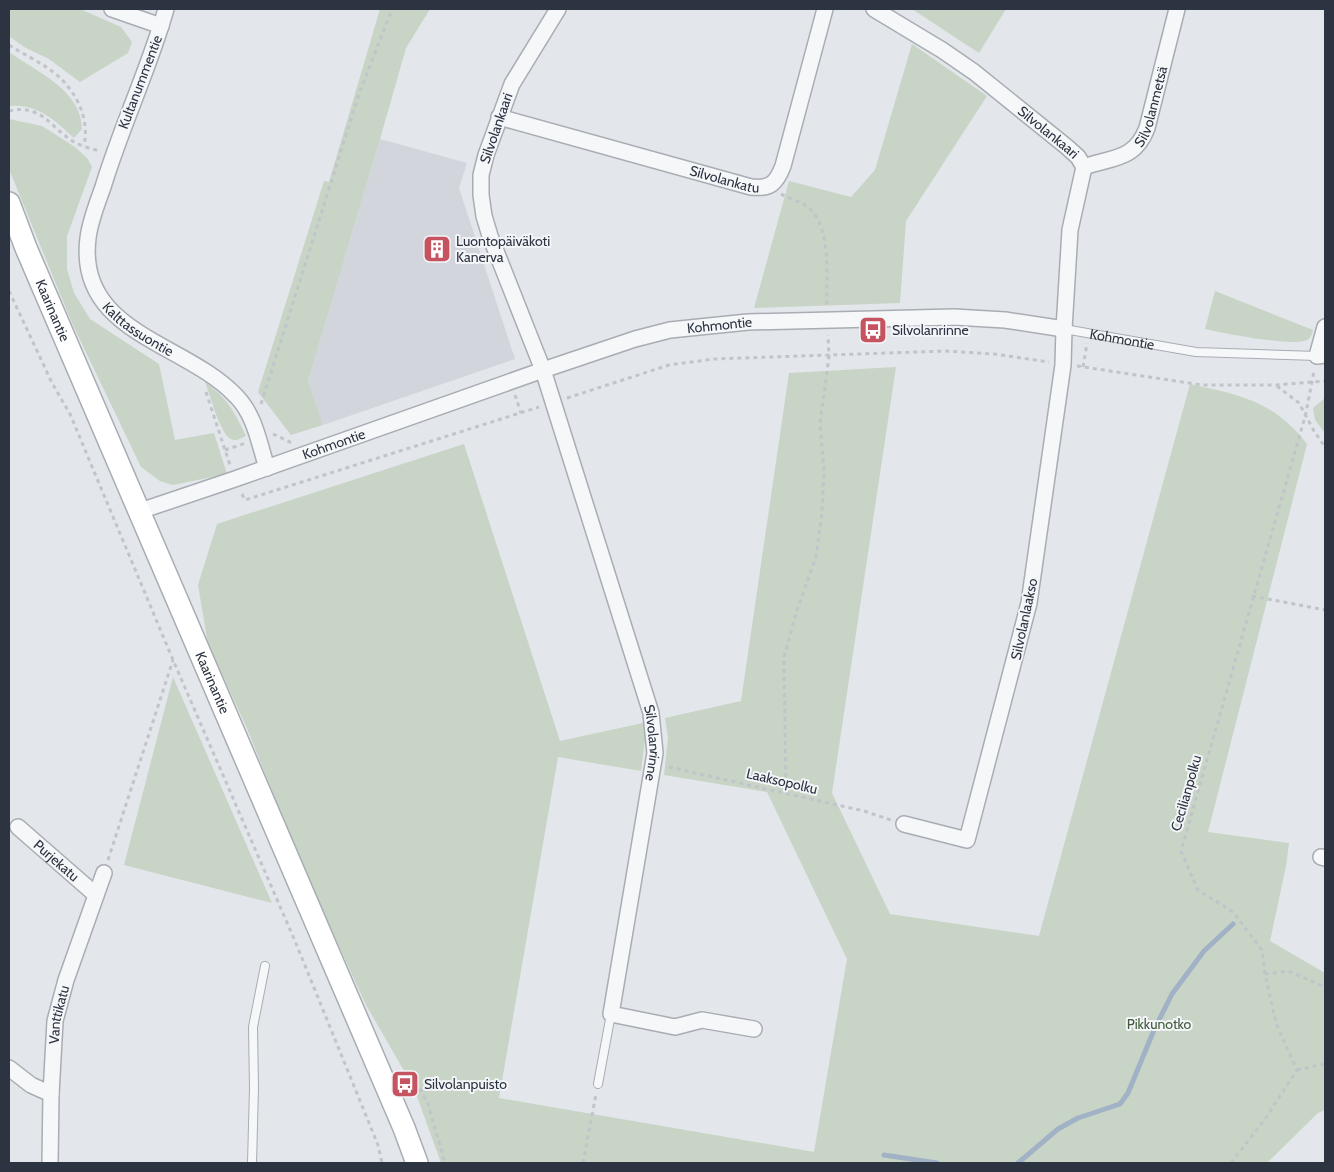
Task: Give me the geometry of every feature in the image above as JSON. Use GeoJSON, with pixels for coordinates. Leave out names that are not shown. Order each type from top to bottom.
{"type":"FeatureCollection","features":[{"type":"Feature","properties":{"kind":"main road","name":"Kaarinantie"},"geometry":{"type":"LineString","coordinates":[[9,203],[30,257],[404,1128],[417,1163]]}},
{"type":"Feature","properties":{"kind":"street"},"geometry":{"type":"LineString","coordinates":[[112,9],[162,26]]}},
{"type":"Feature","properties":{"kind":"street","name":"Kultanummentie"},"geometry":{"type":"LineString","coordinates":[[112,155],[162,26],[166,9]]}},
{"type":"Feature","properties":{"kind":"street","name":"Silvolankaari"},"geometry":{"type":"LineString","coordinates":[[543,370],[484,216],[481,175],[486,155],[512,84],[558,9]]}},
{"type":"Feature","properties":{"kind":"street","name":"Silvolankatu"},"geometry":{"type":"LineString","coordinates":[[500,116],[750,187],[762,188],[772,185],[779,176],[783,166],[825,9]]}},
{"type":"Feature","properties":{"kind":"street","name":"Silvolankaari"},"geometry":{"type":"LineString","coordinates":[[874,9],[974,72],[1067,147],[1078,157],[1084,167],[1070,230],[1064,329]]}},
{"type":"Feature","properties":{"kind":"street","name":"Silvolanmetsä"},"geometry":{"type":"LineString","coordinates":[[1084,167],[1130,152],[1138,146],[1143,138],[1177,9]]}},
{"type":"Feature","properties":{"kind":"street","name":"Kalttassuontie"},"geometry":{"type":"LineString","coordinates":[[112,155],[88,237],[87,254],[92,285],[107,309],[122,322],[225,385],[237,397],[247,410],[254,426],[267,468]]}},
{"type":"Feature","properties":{"kind":"street","name":"Kohmontie"},"geometry":{"type":"LineString","coordinates":[[140,511],[543,370],[635,339],[670,330],[748,322],[979,317],[1064,329]]}},
{"type":"Feature","properties":{"kind":"street"},"geometry":{"type":"LineString","coordinates":[[1321,355],[1325,327]]}},
{"type":"Feature","properties":{"kind":"street","name":"Silvolanlaakso"},"geometry":{"type":"LineString","coordinates":[[904,824],[967,840],[1029,603],[1063,364],[1064,329]]}},
{"type":"Feature","properties":{"kind":"street","name":"Silvolanrinne"},"geometry":{"type":"LineString","coordinates":[[543,370],[651,713],[655,743],[611,1014]]}},
{"type":"Feature","properties":{"kind":"street","name":"Purjekatu"},"geometry":{"type":"LineString","coordinates":[[18,827],[96,895]]}},
{"type":"Feature","properties":{"kind":"street","name":"Vanttikatu"},"geometry":{"type":"LineString","coordinates":[[50,1163],[53,1042],[60,999],[104,873]]}},
{"type":"Feature","properties":{"kind":"street"},"geometry":{"type":"LineString","coordinates":[[611,1014],[675,1027],[702,1020],[754,1029]]}},
{"type":"Feature","properties":{"kind":"street"},"geometry":{"type":"LineString","coordinates":[[9,1068],[31,1085],[51,1094]]}},
{"type":"Feature","properties":{"kind":"lane","name":"Kohmontie"},"geometry":{"type":"LineString","coordinates":[[1064,329],[1196,352],[1321,355]]}},
{"type":"Feature","properties":{"kind":"lane"},"geometry":{"type":"LineString","coordinates":[[252,1163],[253,1026],[266,966]]}},
{"type":"Feature","properties":{"kind":"lane"},"geometry":{"type":"LineString","coordinates":[[598,1084],[611,1014]]}},
{"type":"Feature","properties":{"kind":"path"},"geometry":{"type":"LineString","coordinates":[[254,426],[359,94],[392,9]]}},
{"type":"Feature","properties":{"kind":"path"},"geometry":{"type":"LineString","coordinates":[[9,45],[41,63],[59,76],[72,89],[82,112],[87,132],[84,146]]}},
{"type":"Feature","properties":{"kind":"path"},"geometry":{"type":"LineString","coordinates":[[9,111],[16,109],[32,111],[41,115],[74,142],[112,155]]}},
{"type":"Feature","properties":{"kind":"path"},"geometry":{"type":"LineString","coordinates":[[772,185],[779,192],[808,207],[817,217],[823,229],[830,356],[820,424],[824,471],[822,513],[816,557],[797,610],[784,657],[786,793]]}},
{"type":"Feature","properties":{"kind":"path"},"geometry":{"type":"LineString","coordinates":[[9,291],[52,383],[70,414],[173,660],[295,941],[378,1145],[382,1163]]}},
{"type":"Feature","properties":{"kind":"path"},"geometry":{"type":"LineString","coordinates":[[1083,367],[1087,342]]}},
{"type":"Feature","properties":{"kind":"path"},"geometry":{"type":"LineString","coordinates":[[245,500],[690,361],[945,351],[994,354],[1202,385],[1276,386],[1325,381]]}},
{"type":"Feature","properties":{"kind":"path","name":"Cecilianpolku"},"geometry":{"type":"LineString","coordinates":[[1297,1070],[1276,1023],[1265,974],[1262,950],[1233,912],[1198,890],[1181,851],[1252,596],[1306,413],[1311,382]]}},
{"type":"Feature","properties":{"kind":"path"},"geometry":{"type":"LineString","coordinates":[[1276,386],[1299,403],[1325,447]]}},
{"type":"Feature","properties":{"kind":"path"},"geometry":{"type":"LineString","coordinates":[[1252,596],[1325,610]]}},
{"type":"Feature","properties":{"kind":"path"},"geometry":{"type":"LineString","coordinates":[[104,873],[173,660]]}},
{"type":"Feature","properties":{"kind":"path","name":"Laaksopolku"},"geometry":{"type":"LineString","coordinates":[[653,763],[864,811],[904,824]]}},
{"type":"Feature","properties":{"kind":"path"},"geometry":{"type":"LineString","coordinates":[[1265,974],[1288,971],[1325,987]]}},
{"type":"Feature","properties":{"kind":"path"},"geometry":{"type":"LineString","coordinates":[[1231,1163],[1265,1119],[1297,1070],[1325,1064]]}},
{"type":"Feature","properties":{"kind":"path"},"geometry":{"type":"LineString","coordinates":[[405,1084],[418,1085],[445,1163]]}},
{"type":"Feature","properties":{"kind":"path"},"geometry":{"type":"LineString","coordinates":[[583,1163],[598,1084]]}},
{"type":"Feature","properties":{"kind":"shaded area"},"geometry":{"type":"Polygon","coordinates":[[[380,139],[467,163],[459,188],[515,359],[323,425],[308,381],[380,139]]]}},
{"type":"Feature","properties":{"kind":"green space"},"geometry":{"type":"Polygon","coordinates":[[[9,9],[80,9],[121,27],[132,42],[128,53],[80,82],[49,59],[24,47],[9,36],[9,9]]]}},
{"type":"Feature","properties":{"kind":"green space"},"geometry":{"type":"Polygon","coordinates":[[[380,9],[430,9],[406,48],[308,381],[323,425],[291,435],[258,392],[324,181],[329,182],[380,9]]]}},
{"type":"Feature","properties":{"kind":"green space"},"geometry":{"type":"Polygon","coordinates":[[[912,9],[1006,9],[979,53],[912,9]]]}},
{"type":"Feature","properties":{"kind":"green space"},"geometry":{"type":"Polygon","coordinates":[[[912,44],[987,96],[906,221],[900,303],[754,308],[789,181],[851,197],[875,170],[912,44]]]}},
{"type":"Feature","properties":{"kind":"green space"},"geometry":{"type":"Polygon","coordinates":[[[9,52],[44,74],[66,93],[74,103],[80,115],[82,129],[74,138],[60,125],[37,110],[28,107],[9,106],[9,52]]]}},
{"type":"Feature","properties":{"kind":"green space"},"geometry":{"type":"Polygon","coordinates":[[[9,119],[42,126],[75,147],[87,158],[92,167],[67,236],[67,269],[74,293],[90,319],[159,364],[175,440],[214,433],[227,474],[173,485],[160,481],[141,467],[72,323],[9,169],[9,119]]]}},
{"type":"Feature","properties":{"kind":"green space"},"geometry":{"type":"Polygon","coordinates":[[[1215,291],[1313,330],[1311,336],[1307,340],[1288,342],[1257,339],[1205,329],[1215,291]]]}},
{"type":"Feature","properties":{"kind":"green space"},"geometry":{"type":"Polygon","coordinates":[[[896,367],[832,793],[890,914],[1039,936],[1190,384],[1240,396],[1269,409],[1282,418],[1307,444],[1208,832],[1289,843],[1270,941],[1325,973],[1325,1110],[1318,1113],[1267,1163],[441,1163],[414,1088],[366,1005],[302,865],[246,726],[208,644],[198,585],[217,524],[464,444],[560,741],[643,723],[645,739],[641,771],[558,757],[499,1098],[814,1152],[847,959],[767,792],[664,775],[668,738],[665,718],[741,701],[789,373],[896,367]]]}},
{"type":"Feature","properties":{"kind":"green space"},"geometry":{"type":"Polygon","coordinates":[[[205,382],[230,406],[246,436],[235,440],[227,436],[219,422],[205,382]]]}},
{"type":"Feature","properties":{"kind":"green space"},"geometry":{"type":"Polygon","coordinates":[[[1325,398],[1325,433],[1315,420],[1313,408],[1325,398]]]}},
{"type":"Feature","properties":{"kind":"green space"},"geometry":{"type":"Polygon","coordinates":[[[173,677],[272,903],[124,865],[173,677]]]}},
{"type":"Feature","properties":{"kind":"waterway","name":"Pikkunotko"},"geometry":{"type":"LineString","coordinates":[[1018,1163],[1058,1129],[1078,1118],[1120,1104],[1128,1093],[1154,1030],[1172,994],[1204,951],[1233,924]]}},
{"type":"Feature","properties":{"kind":"waterway","name":"Pikkunotko"},"geometry":{"type":"LineString","coordinates":[[884,1155],[937,1163]]}},
{"type":"Feature","properties":{"kind":"place","name":"Luontopäiväkoti Kanerva"},"geometry":{"type":"Point","coordinates":[437,249]}},
{"type":"Feature","properties":{"kind":"place","name":"Silvolanrinne"},"geometry":{"type":"Point","coordinates":[873,330]}},
{"type":"Feature","properties":{"kind":"place","name":"Silvolanpuisto"},"geometry":{"type":"Point","coordinates":[405,1084]}}]}
